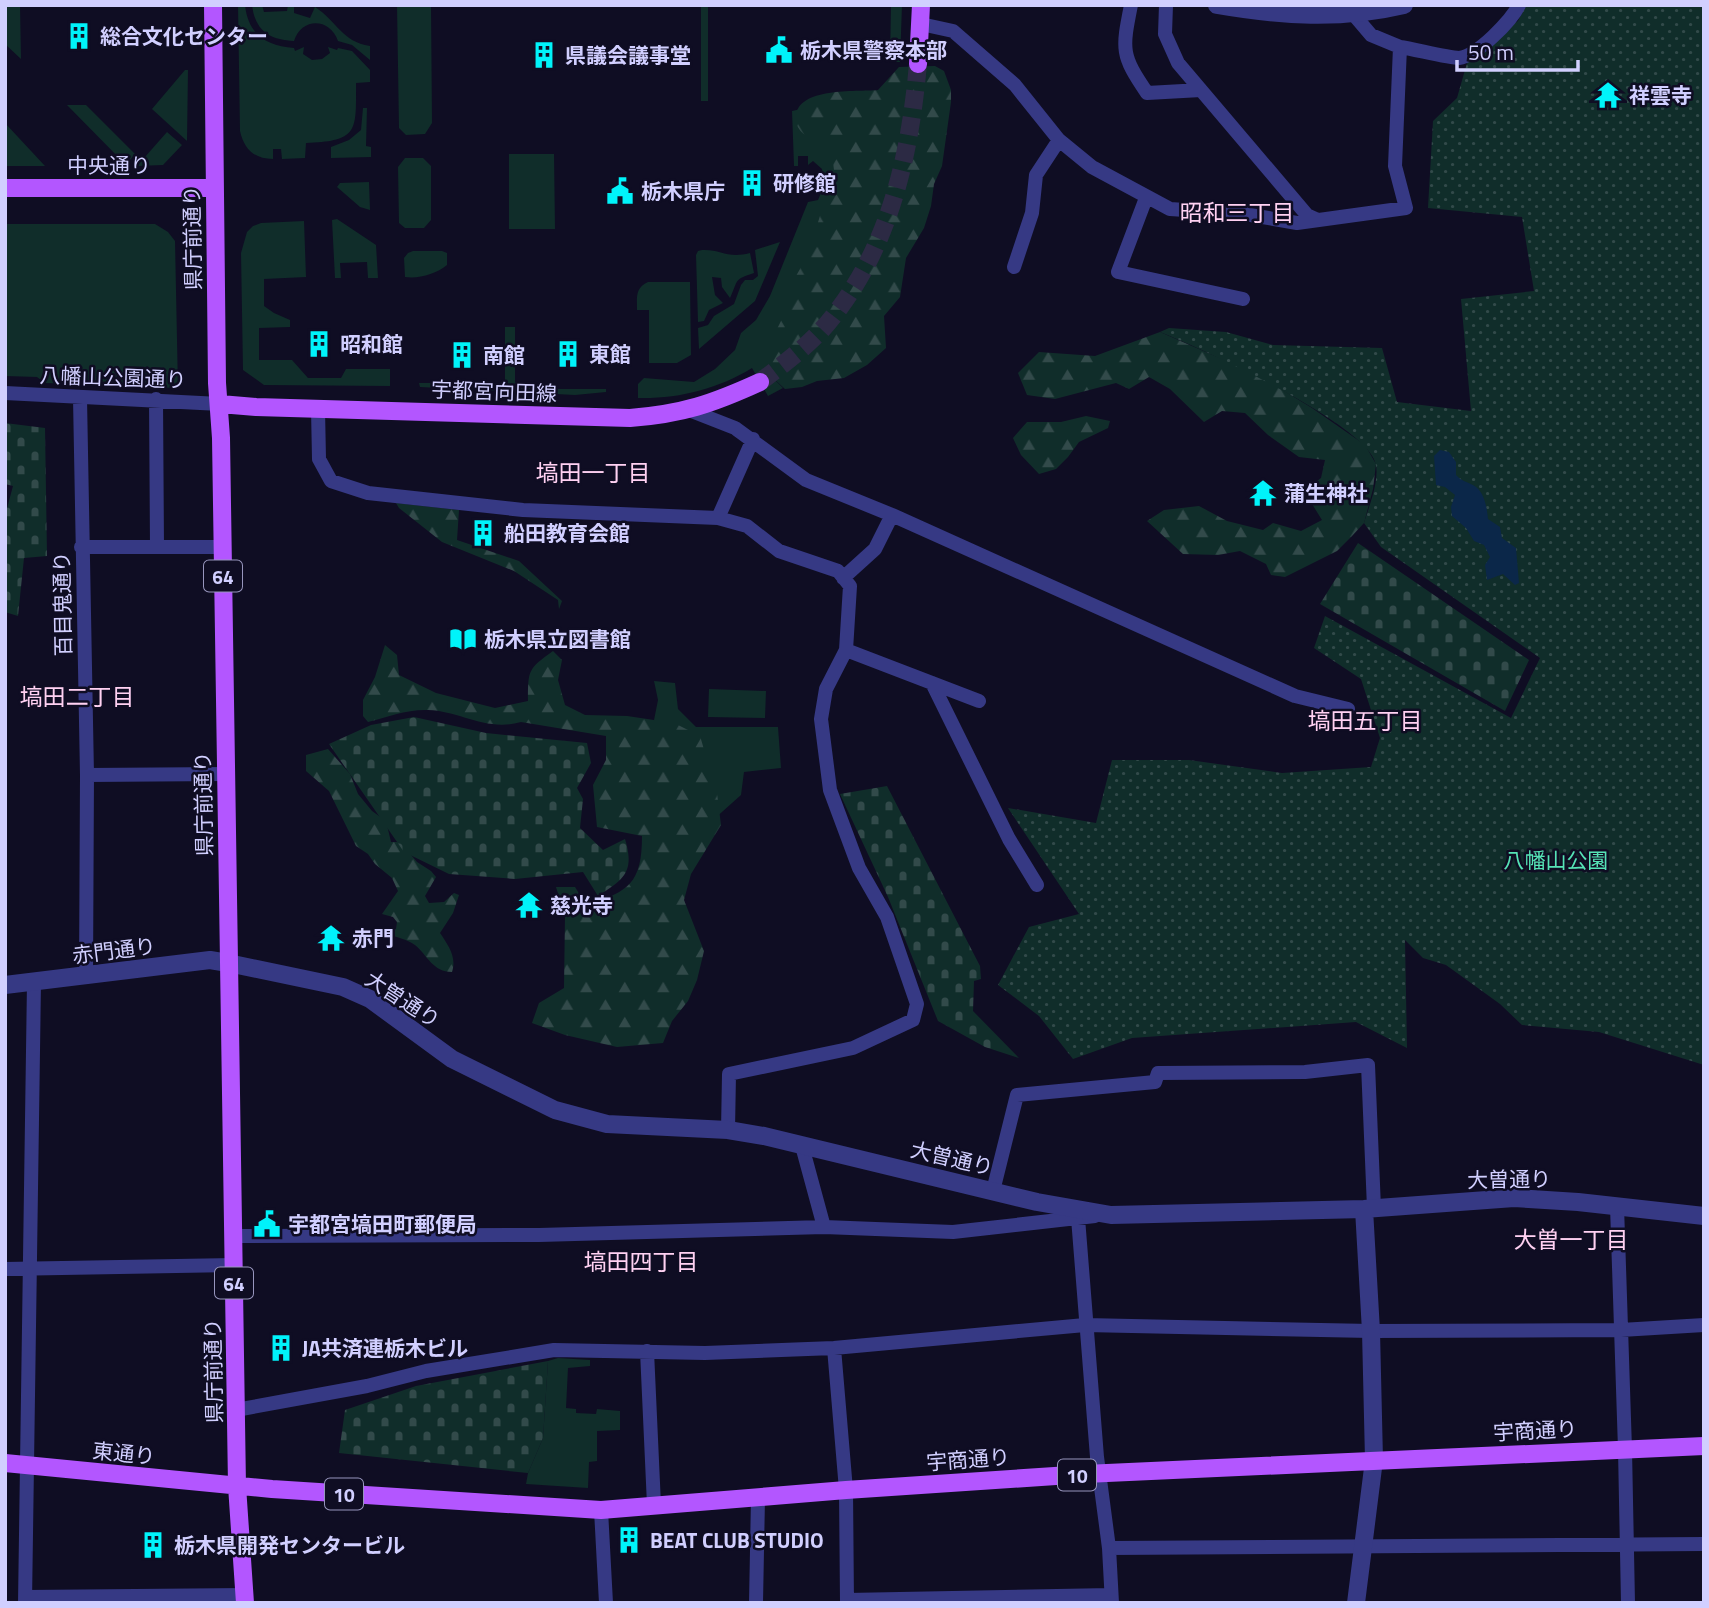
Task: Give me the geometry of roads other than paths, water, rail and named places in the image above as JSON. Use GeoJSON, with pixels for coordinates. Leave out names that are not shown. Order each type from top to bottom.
{"type":"FeatureCollection","features":[{"type":"Feature","properties":{"kind":"main road","name":"県庁前通り"},"geometry":{"type":"LineString","coordinates":[[213,5],[217,383],[220,404],[223,547],[237,1486],[245,1599]]}},
{"type":"Feature","properties":{"kind":"main road"},"geometry":{"type":"LineString","coordinates":[[918,64],[921,5]]}},
{"type":"Feature","properties":{"kind":"main road","name":"中央通り"},"geometry":{"type":"LineString","coordinates":[[5,188],[214,188]]}},
{"type":"Feature","properties":{"kind":"main road","name":"宇都宮向田線"},"geometry":{"type":"LineString","coordinates":[[220,404],[630,418],[670,415],[689,410],[719,401],[760,382]]}},
{"type":"Feature","properties":{"kind":"main road","name":"宇商通り"},"geometry":{"type":"LineString","coordinates":[[237,1486],[601,1510],[846,1490],[1098,1474],[1704,1446]]}},
{"type":"Feature","properties":{"kind":"main road","name":"東通り"},"geometry":{"type":"LineString","coordinates":[[5,1463],[237,1486]]}},
{"type":"Feature","properties":{"kind":"street"},"geometry":{"type":"LineString","coordinates":[[1131,5],[1124,41],[1129,66],[1147,93],[1201,90]]}},
{"type":"Feature","properties":{"kind":"street"},"geometry":{"type":"LineString","coordinates":[[1166,5],[1166,34],[1178,63],[1307,215],[1318,220]]}},
{"type":"Feature","properties":{"kind":"street"},"geometry":{"type":"LineString","coordinates":[[1217,5],[1291,16],[1354,15],[1404,5]]}},
{"type":"Feature","properties":{"kind":"street"},"geometry":{"type":"LineString","coordinates":[[1354,15],[1371,35],[1400,47],[1458,58],[1470,54],[1512,18],[1519,5]]}},
{"type":"Feature","properties":{"kind":"street"},"geometry":{"type":"LineString","coordinates":[[920,24],[953,31],[1014,85],[1059,140],[1092,167],[1146,198],[1170,209],[1245,214],[1297,223],[1406,208],[1395,166],[1400,47]]}},
{"type":"Feature","properties":{"kind":"street"},"geometry":{"type":"LineString","coordinates":[[1014,267],[1032,214],[1036,175],[1059,140]]}},
{"type":"Feature","properties":{"kind":"street"},"geometry":{"type":"LineString","coordinates":[[1146,198],[1118,272],[1243,299]]}},
{"type":"Feature","properties":{"kind":"street","name":"八幡山公園通り"},"geometry":{"type":"LineString","coordinates":[[5,393],[220,404]]}},
{"type":"Feature","properties":{"kind":"street","name":"百目鬼通り"},"geometry":{"type":"LineString","coordinates":[[80,398],[87,775],[86,977]]}},
{"type":"Feature","properties":{"kind":"street"},"geometry":{"type":"LineString","coordinates":[[156,399],[157,546]]}},
{"type":"Feature","properties":{"kind":"street"},"geometry":{"type":"LineString","coordinates":[[318,409],[319,459],[331,481],[369,493],[523,510],[718,518],[747,526],[779,551],[838,571],[850,586],[846,650],[826,689],[821,719],[831,790],[859,868],[887,917],[917,1004],[913,1020],[853,1048],[729,1074],[728,1130]]}},
{"type":"Feature","properties":{"kind":"street"},"geometry":{"type":"LineString","coordinates":[[689,410],[735,428],[806,480],[892,515],[1296,696],[1348,709]]}},
{"type":"Feature","properties":{"kind":"street"},"geometry":{"type":"LineString","coordinates":[[718,518],[753,439]]}},
{"type":"Feature","properties":{"kind":"street"},"geometry":{"type":"LineString","coordinates":[[844,578],[875,549],[892,515]]}},
{"type":"Feature","properties":{"kind":"street"},"geometry":{"type":"LineString","coordinates":[[81,547],[223,547]]}},
{"type":"Feature","properties":{"kind":"street"},"geometry":{"type":"LineString","coordinates":[[846,650],[978,701]]}},
{"type":"Feature","properties":{"kind":"street"},"geometry":{"type":"LineString","coordinates":[[932,683],[1009,839],[1037,886]]}},
{"type":"Feature","properties":{"kind":"street"},"geometry":{"type":"LineString","coordinates":[[87,775],[225,774]]}},
{"type":"Feature","properties":{"kind":"street","name":"赤門通り"},"geometry":{"type":"LineString","coordinates":[[5,985],[210,960],[228,963]]}},
{"type":"Feature","properties":{"kind":"street","name":"大曽通り"},"geometry":{"type":"LineString","coordinates":[[228,963],[343,987],[370,999],[452,1059],[555,1110],[607,1124],[728,1130],[764,1136],[993,1191],[1111,1215],[1369,1209],[1514,1198],[1704,1216]]}},
{"type":"Feature","properties":{"kind":"street"},"geometry":{"type":"LineString","coordinates":[[34,982],[25,1600],[245,1599]]}},
{"type":"Feature","properties":{"kind":"street"},"geometry":{"type":"LineString","coordinates":[[993,1191],[1017,1095],[1155,1082],[1158,1073],[1305,1072],[1368,1065],[1374,1460],[1356,1603]]}},
{"type":"Feature","properties":{"kind":"street"},"geometry":{"type":"LineString","coordinates":[[802,1146],[824,1227]]}},
{"type":"Feature","properties":{"kind":"street"},"geometry":{"type":"LineString","coordinates":[[1617,1206],[1628,1603]]}},
{"type":"Feature","properties":{"kind":"street"},"geometry":{"type":"LineString","coordinates":[[233,1236],[539,1235],[824,1227],[953,1232],[1111,1215]]}},
{"type":"Feature","properties":{"kind":"street"},"geometry":{"type":"LineString","coordinates":[[834,1348],[846,1490],[848,1601],[1111,1599],[1109,1548],[1098,1474],[1078,1218]]}},
{"type":"Feature","properties":{"kind":"street"},"geometry":{"type":"LineString","coordinates":[[5,1269],[234,1265]]}},
{"type":"Feature","properties":{"kind":"street"},"geometry":{"type":"LineString","coordinates":[[236,1410],[367,1386],[426,1371],[554,1350],[705,1353],[834,1348],[1085,1325],[1371,1331],[1621,1330],[1704,1325]]}},
{"type":"Feature","properties":{"kind":"street"},"geometry":{"type":"LineString","coordinates":[[648,1351],[654,1505]]}},
{"type":"Feature","properties":{"kind":"street"},"geometry":{"type":"LineString","coordinates":[[756,1603],[758,1498]]}},
{"type":"Feature","properties":{"kind":"street"},"geometry":{"type":"LineString","coordinates":[[601,1510],[606,1603]]}},
{"type":"Feature","properties":{"kind":"street"},"geometry":{"type":"LineString","coordinates":[[1109,1548],[1704,1544]]}},
{"type":"Feature","properties":{"kind":"water"},"geometry":{"type":"Polygon","coordinates":[[[1440,450],[1449,452],[1456,462],[1456,475],[1479,490],[1485,502],[1488,519],[1500,527],[1502,538],[1516,548],[1519,583],[1515,585],[1503,574],[1487,580],[1485,565],[1490,557],[1484,545],[1474,541],[1466,528],[1452,516],[1451,507],[1455,495],[1445,487],[1436,485],[1434,456],[1440,450]]]}},
{"type":"Feature","properties":{"kind":"tunnel"},"geometry":{"type":"LineString","coordinates":[[760,382],[800,351],[827,324],[854,286],[870,257],[884,227],[903,163],[918,64]]}},
{"type":"Feature","properties":{"kind":"place","name":"総合文化センター"},"geometry":{"type":"Point","coordinates":[79,36]}},
{"type":"Feature","properties":{"kind":"place","name":"栃木県警察本部"},"geometry":{"type":"Point","coordinates":[779,50]}},
{"type":"Feature","properties":{"kind":"place","name":"県議会議事堂"},"geometry":{"type":"Point","coordinates":[544,55]}},
{"type":"Feature","properties":{"kind":"place","name":"祥雲寺"},"geometry":{"type":"Point","coordinates":[1608,95]}},
{"type":"Feature","properties":{"kind":"place","name":"研修館"},"geometry":{"type":"Point","coordinates":[752,183]}},
{"type":"Feature","properties":{"kind":"place","name":"栃木県庁"},"geometry":{"type":"Point","coordinates":[620,191]}},
{"type":"Feature","properties":{"kind":"place","name":"昭和館"},"geometry":{"type":"Point","coordinates":[319,344]}},
{"type":"Feature","properties":{"kind":"place","name":"東館"},"geometry":{"type":"Point","coordinates":[568,354]}},
{"type":"Feature","properties":{"kind":"place","name":"南館"},"geometry":{"type":"Point","coordinates":[462,355]}},
{"type":"Feature","properties":{"kind":"place","name":"蒲生神社"},"geometry":{"type":"Point","coordinates":[1263,493]}},
{"type":"Feature","properties":{"kind":"place","name":"船田教育会館"},"geometry":{"type":"Point","coordinates":[483,533]}},
{"type":"Feature","properties":{"kind":"place","name":"栃木県立図書館"},"geometry":{"type":"Point","coordinates":[463,639]}},
{"type":"Feature","properties":{"kind":"place","name":"慈光寺"},"geometry":{"type":"Point","coordinates":[529,905]}},
{"type":"Feature","properties":{"kind":"place","name":"赤門"},"geometry":{"type":"Point","coordinates":[331,938]}},
{"type":"Feature","properties":{"kind":"place","name":"宇都宮塙田町郵便局"},"geometry":{"type":"Point","coordinates":[267,1224]}},
{"type":"Feature","properties":{"kind":"place","name":"JA共済連栃木ビル"},"geometry":{"type":"Point","coordinates":[281,1348]}},
{"type":"Feature","properties":{"kind":"place","name":"BEAT CLUB STUDIO"},"geometry":{"type":"Point","coordinates":[629,1540]}},
{"type":"Feature","properties":{"kind":"place","name":"栃木県開発センタービル"},"geometry":{"type":"Point","coordinates":[153,1545]}},
{"type":"Feature","properties":{"kind":"district","name":"昭和三丁目"},"geometry":{"type":"Point","coordinates":[1237,212]}},
{"type":"Feature","properties":{"kind":"district","name":"塙田一丁目"},"geometry":{"type":"Point","coordinates":[593,472]}},
{"type":"Feature","properties":{"kind":"district","name":"塙田二丁目"},"geometry":{"type":"Point","coordinates":[77,696]}},
{"type":"Feature","properties":{"kind":"district","name":"塙田五丁目"},"geometry":{"type":"Point","coordinates":[1365,720]}},
{"type":"Feature","properties":{"kind":"district","name":"大曽一丁目"},"geometry":{"type":"Point","coordinates":[1571,1239]}},
{"type":"Feature","properties":{"kind":"district","name":"塙田四丁目"},"geometry":{"type":"Point","coordinates":[641,1261]}},
{"type":"Feature","properties":{"kind":"park label","name":"八幡山公園"},"geometry":{"type":"Point","coordinates":[1556,860]}}]}
